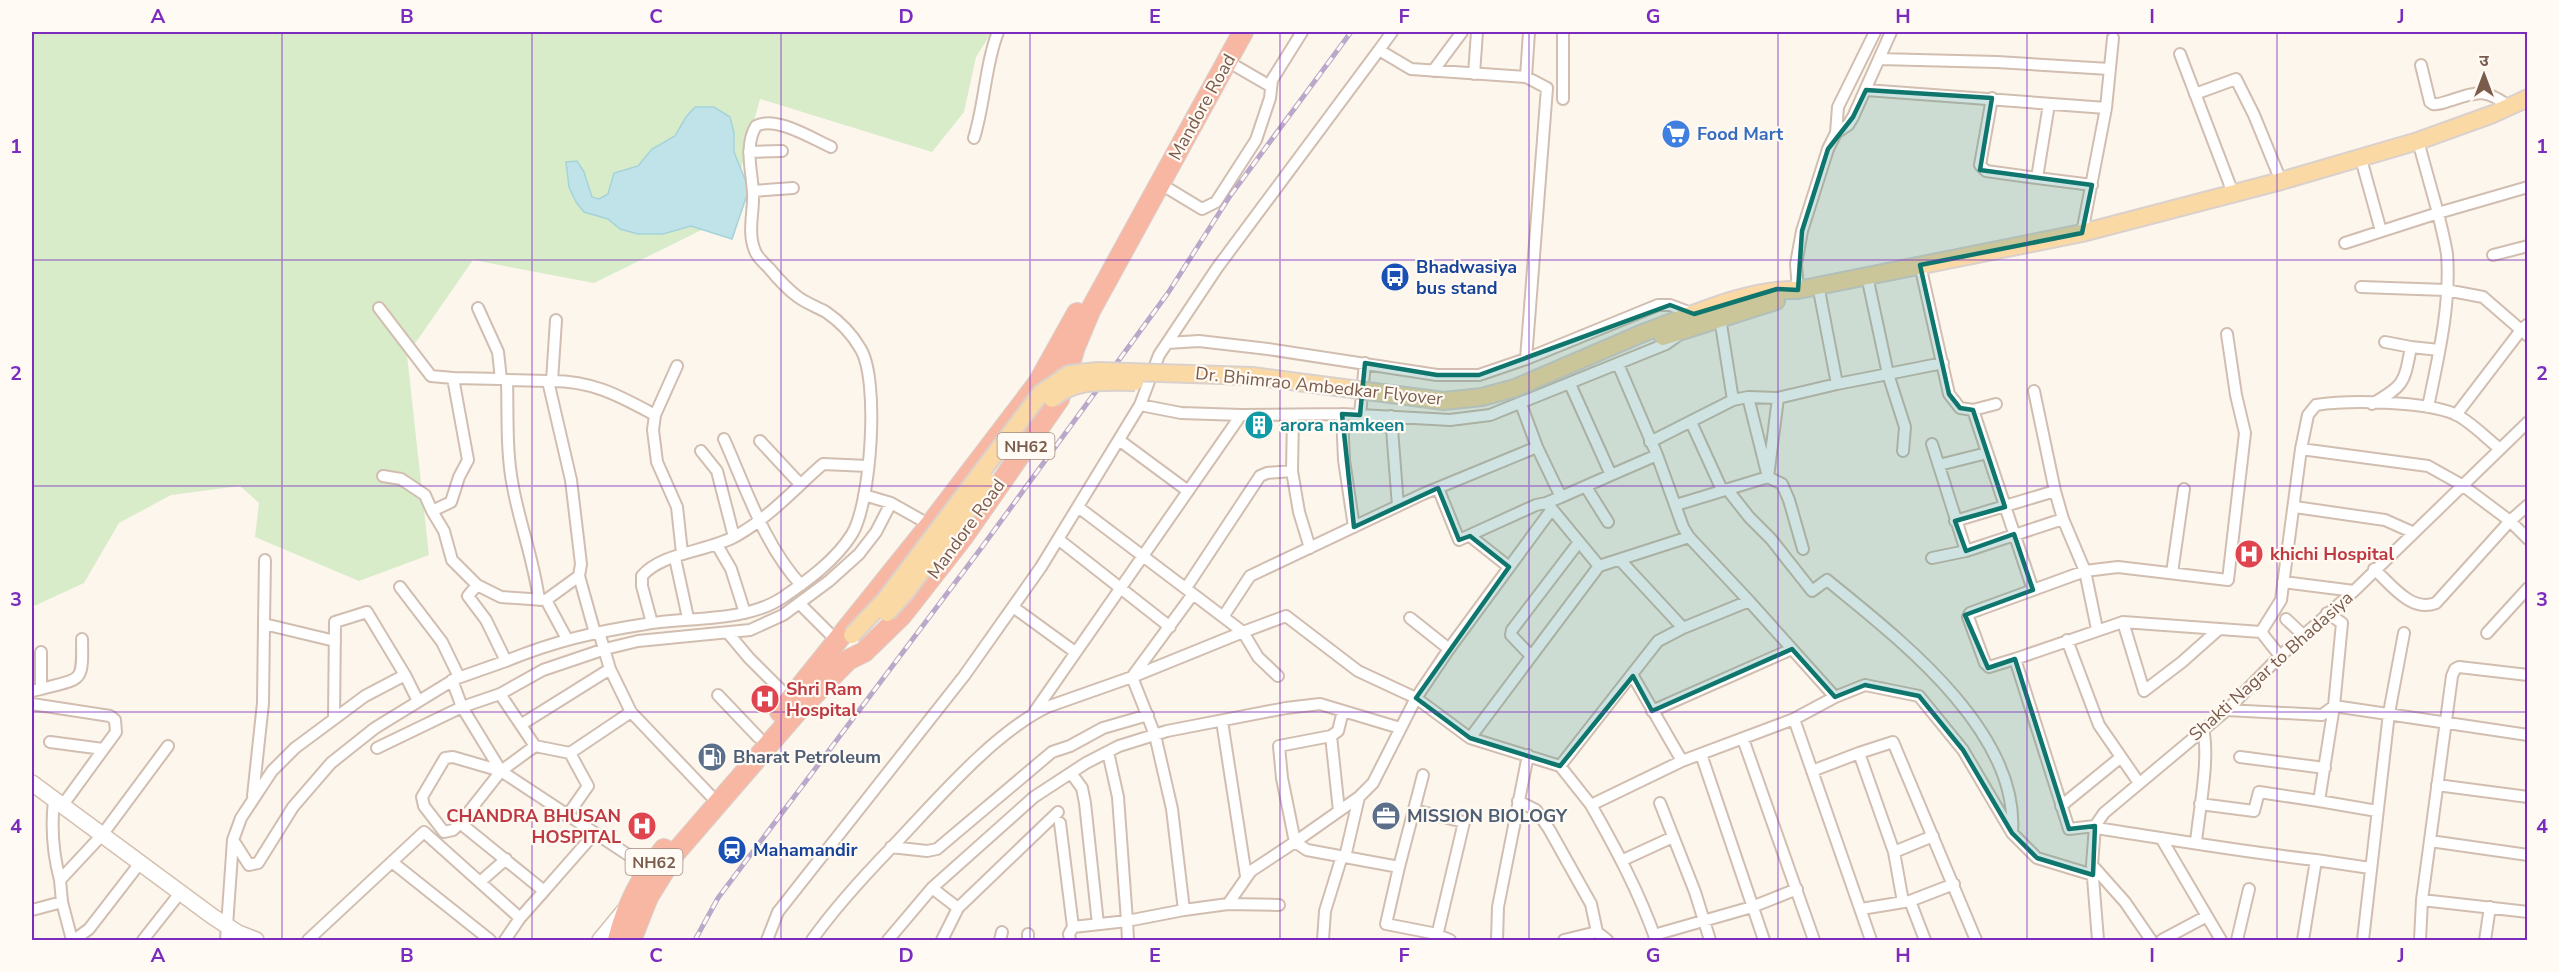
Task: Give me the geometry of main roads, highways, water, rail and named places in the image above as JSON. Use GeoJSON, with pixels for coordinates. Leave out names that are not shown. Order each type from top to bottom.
{"type":"FeatureCollection","features":[{"type":"Feature","properties":{"kind":"highway","name":"Mandore Road"},"geometry":{"type":"LineString","coordinates":[[618,940],[626,909],[648,868],[758,737],[850,640],[848,626],[930,525],[1038,383],[1140,190],[1230,32]]}},
{"type":"Feature","properties":{"kind":"highway","name":"Mandore Road"},"geometry":{"type":"LineString","coordinates":[[631,940],[648,897],[676,852],[795,713],[848,660],[864,652],[902,615],[963,537],[1059,399],[1075,347],[1090,311],[1243,32]]}},
{"type":"Feature","properties":{"kind":"main road"},"geometry":{"type":"LineString","coordinates":[[1691,321],[1777,289],[1798,290],[2082,233],[2281,181],[2418,141],[2510,107],[2528,98]]}},
{"type":"Feature","properties":{"kind":"main road"},"geometry":{"type":"LineString","coordinates":[[1691,321],[1720,318],[1782,300],[1798,290]]}},
{"type":"Feature","properties":{"kind":"main road","name":"Dr. Bhimrao Ambedkar Flyover"},"geometry":{"type":"LineString","coordinates":[[848,660],[850,640],[885,600],[1041,393],[1069,374],[1098,370],[1252,376],[1444,401],[1482,398],[1515,388],[1691,321]]}},
{"type":"Feature","properties":{"kind":"water"},"geometry":{"type":"Polygon","coordinates":[[[695,107],[714,107],[730,117],[734,133],[734,152],[749,189],[732,239],[691,226],[663,234],[638,234],[620,229],[608,219],[584,212],[569,187],[566,162],[577,161],[584,172],[592,197],[599,199],[608,194],[614,173],[638,166],[652,149],[675,136],[695,107]]]}},
{"type":"Feature","properties":{"kind":"railway"},"geometry":{"type":"LineString","coordinates":[[695,940],[718,898],[982,547],[1168,293],[1230,196],[1351,32]]}},
{"type":"Feature","properties":{"kind":"place","name":"Food Mart"},"geometry":{"type":"Point","coordinates":[1676,134]}},
{"type":"Feature","properties":{"kind":"place","name":"Bhadwasiya bus stand"},"geometry":{"type":"Point","coordinates":[1395,277]}},
{"type":"Feature","properties":{"kind":"place","name":"arora namkeen"},"geometry":{"type":"Point","coordinates":[1259,425]}},
{"type":"Feature","properties":{"kind":"place","name":"khichi Hospital"},"geometry":{"type":"Point","coordinates":[2249,554]}},
{"type":"Feature","properties":{"kind":"place","name":"Shri Ram Hospital"},"geometry":{"type":"Point","coordinates":[765,699]}},
{"type":"Feature","properties":{"kind":"place","name":"Bharat Petroleum"},"geometry":{"type":"Point","coordinates":[712,757]}},
{"type":"Feature","properties":{"kind":"place","name":"MISSION BIOLOGY"},"geometry":{"type":"Point","coordinates":[1386,816]}},
{"type":"Feature","properties":{"kind":"place","name":"CHANDRA BHUSAN HOSPITAL"},"geometry":{"type":"Point","coordinates":[642,826]}},
{"type":"Feature","properties":{"kind":"place","name":"Mahamandir"},"geometry":{"type":"Point","coordinates":[732,850]}}]}
